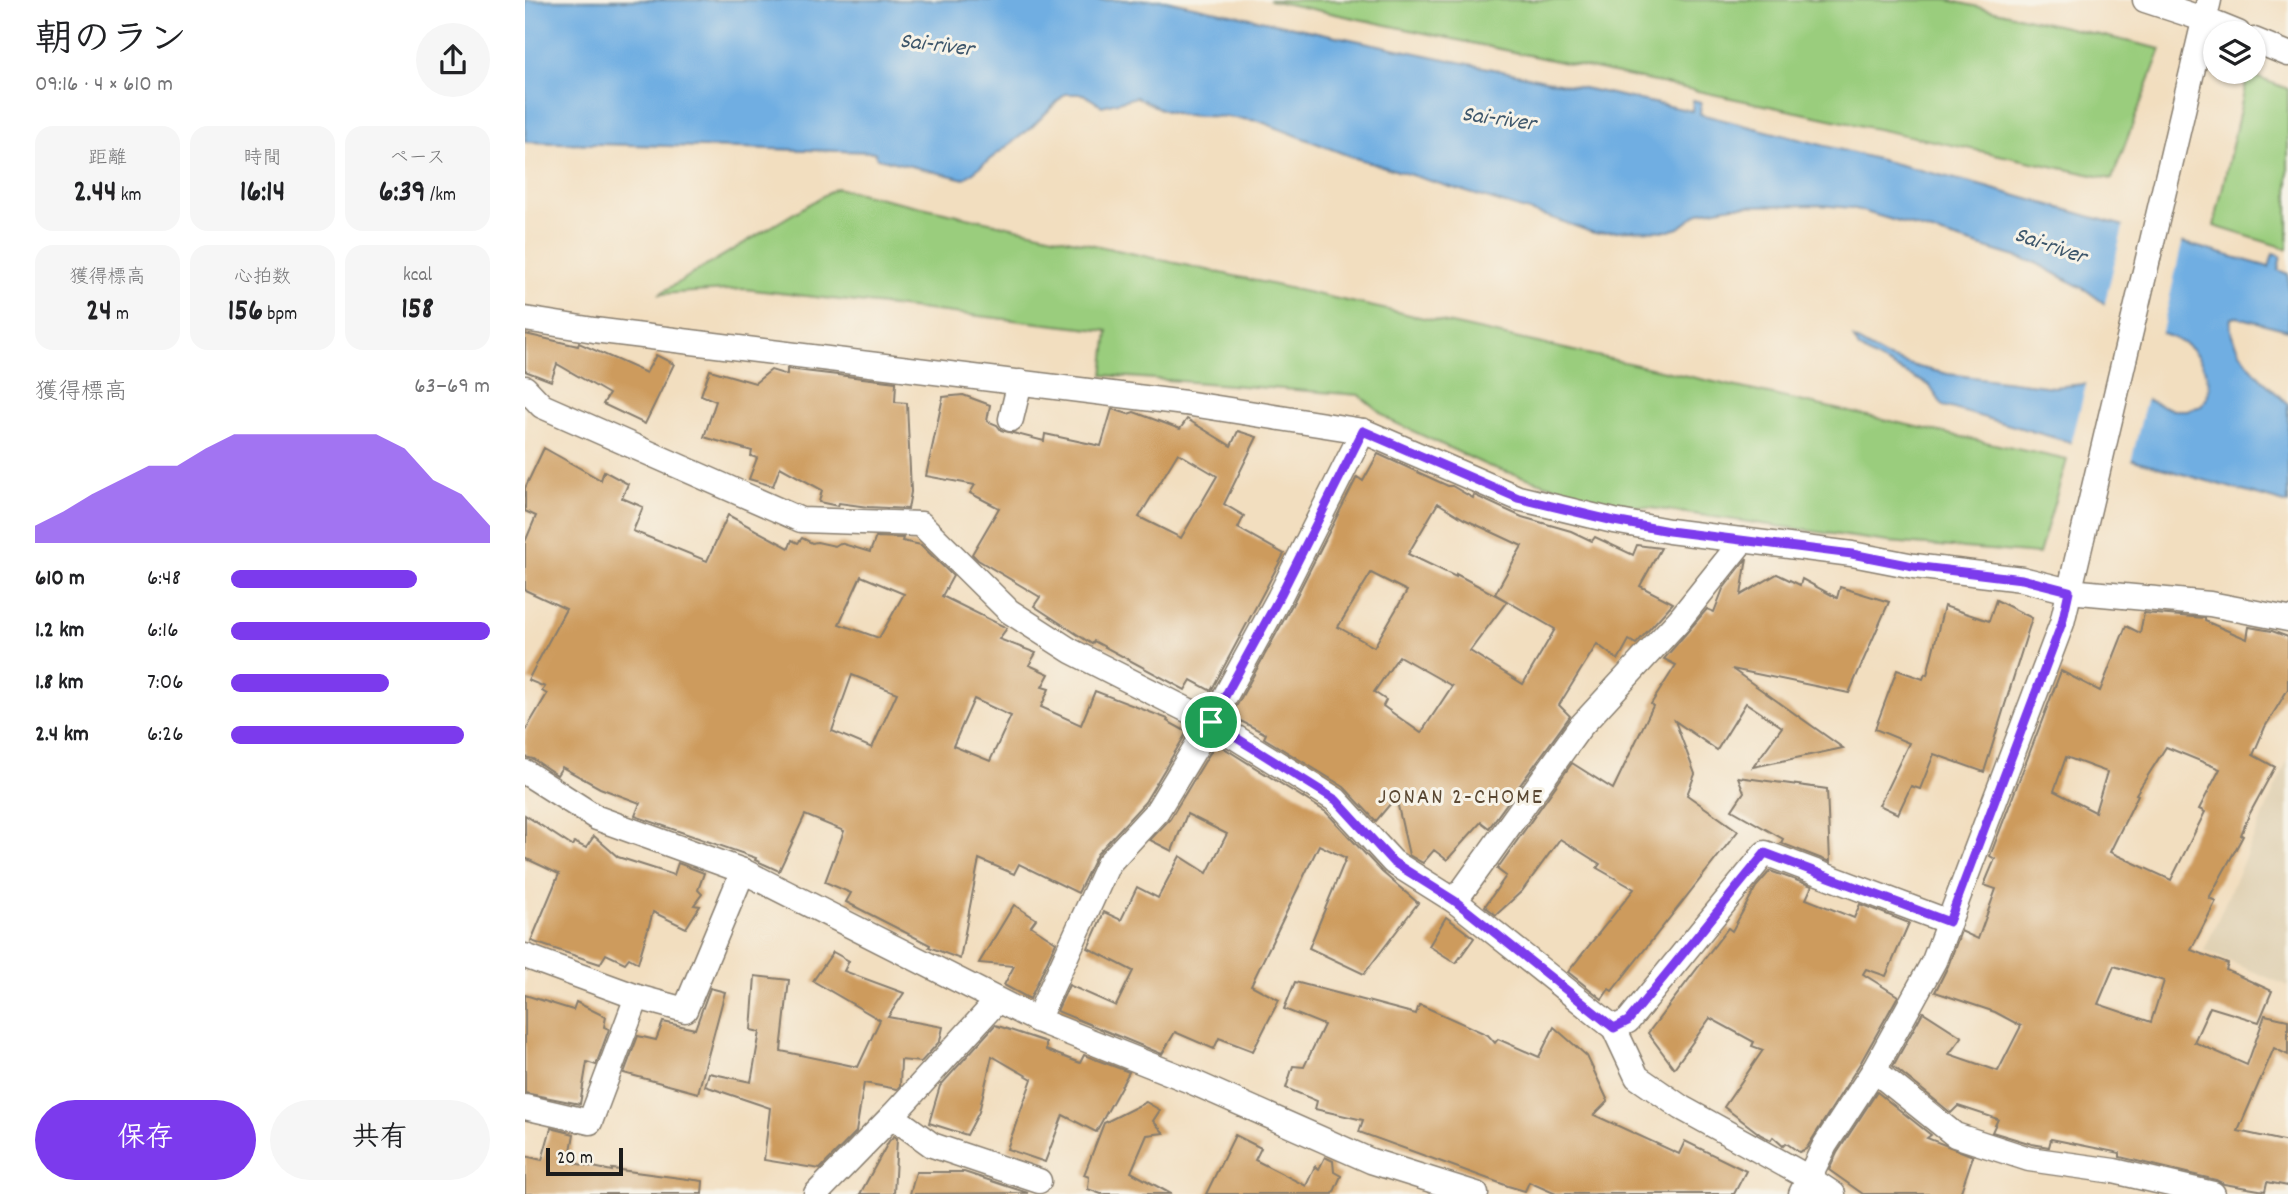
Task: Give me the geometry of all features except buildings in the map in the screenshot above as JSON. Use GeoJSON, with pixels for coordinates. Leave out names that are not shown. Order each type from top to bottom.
{"type":"FeatureCollection","features":[{"type":"Feature","properties":{"kind":"street"},"geometry":{"type":"LineString","coordinates":[[1805,1186],[1825,1145],[1874,1070],[1934,961],[2062,623],[2206,17],[2145,0]]}},
{"type":"Feature","properties":{"kind":"street"},"geometry":{"type":"LineString","coordinates":[[2266,45],[2288,54]]}},
{"type":"Feature","properties":{"kind":"street"},"geometry":{"type":"LineString","coordinates":[[525,320],[1185,403],[1363,431],[1518,498],[1647,527],[1852,554],[1913,566],[2210,604],[2288,619]]}},
{"type":"Feature","properties":{"kind":"street"},"geometry":{"type":"LineString","coordinates":[[1011,419],[1020,382]]}},
{"type":"Feature","properties":{"kind":"street"},"geometry":{"type":"LineString","coordinates":[[525,388],[542,406],[801,520],[921,524],[1009,611],[1071,651],[1211,722],[1336,800],[1393,862],[1455,901],[1614,1028],[1637,1077],[1805,1186],[1833,1194]]}},
{"type":"Feature","properties":{"kind":"street"},"geometry":{"type":"LineString","coordinates":[[1037,1020],[1108,864],[1157,811],[1211,722],[1279,598],[1363,431]]}},
{"type":"Feature","properties":{"kind":"street"},"geometry":{"type":"LineString","coordinates":[[1455,901],[1580,727],[1680,619],[1743,540]]}},
{"type":"Feature","properties":{"kind":"street"},"geometry":{"type":"LineString","coordinates":[[525,772],[597,818],[743,871],[1037,1020],[1188,1080],[1371,1161],[1476,1194]]}},
{"type":"Feature","properties":{"kind":"street"},"geometry":{"type":"LineString","coordinates":[[1614,1028],[1628,1021],[1765,853],[1949,922]]}},
{"type":"Feature","properties":{"kind":"street"},"geometry":{"type":"LineString","coordinates":[[525,956],[637,997],[685,1010],[743,871]]}},
{"type":"Feature","properties":{"kind":"street"},"geometry":{"type":"LineString","coordinates":[[525,1107],[590,1122],[637,997]]}},
{"type":"Feature","properties":{"kind":"street"},"geometry":{"type":"LineString","coordinates":[[816,1194],[893,1116],[997,1001]]}},
{"type":"Feature","properties":{"kind":"street"},"geometry":{"type":"LineString","coordinates":[[1874,1070],[1955,1135],[2029,1159],[2114,1171],[2213,1194]]}},
{"type":"Feature","properties":{"kind":"street"},"geometry":{"type":"LineString","coordinates":[[893,1116],[932,1145],[1038,1181]]}},
{"type":"Feature","properties":{"kind":"shaded area"},"geometry":{"type":"Polygon","coordinates":[[[2288,759],[2288,986],[2204,951],[2288,759]]]}},
{"type":"Feature","properties":{"kind":"green space"},"geometry":{"type":"Polygon","coordinates":[[[1269,0],[1948,0],[2161,49],[2112,179],[1269,0]]]}},
{"type":"Feature","properties":{"kind":"green space"},"geometry":{"type":"Polygon","coordinates":[[[2266,81],[2288,89],[2288,249],[2214,226],[2246,84],[2266,84],[2266,81]]]}},
{"type":"Feature","properties":{"kind":"green space"},"geometry":{"type":"Polygon","coordinates":[[[836,188],[2067,460],[2039,554],[1888,542],[1602,501],[1488,466],[1391,421],[1359,395],[1103,375],[1108,331],[745,289],[659,294],[836,188]]]}},
{"type":"Feature","properties":{"kind":"water","name":"Sai-river"},"geometry":{"type":"Polygon","coordinates":[[[525,0],[1165,0],[1692,111],[1693,100],[1701,102],[1700,114],[1979,185],[2269,267],[2273,254],[2281,256],[2278,270],[2288,274],[2288,330],[2237,317],[2231,318],[2231,330],[2241,354],[2250,366],[2288,404],[2288,504],[1943,406],[1929,385],[1871,356],[1859,348],[1854,339],[1886,357],[1948,374],[2053,387],[2085,384],[2145,399],[2173,410],[2201,406],[2206,398],[2208,381],[2202,364],[2185,344],[2105,304],[2086,290],[2036,263],[1852,208],[1819,205],[1733,206],[1700,212],[1679,228],[1669,231],[1594,233],[1352,157],[1259,121],[1182,115],[1163,110],[1136,97],[1102,106],[1083,94],[1065,94],[1031,128],[964,179],[877,158],[875,152],[525,142],[525,0]]]}},
{"type":"Feature","properties":{"kind":"pier"},"geometry":{"type":"Polygon","coordinates":[[[2124,223],[2183,239],[2161,336],[2104,307],[2124,223]]]}},
{"type":"Feature","properties":{"kind":"pier"},"geometry":{"type":"Polygon","coordinates":[[[2087,381],[2147,396],[2131,462],[2071,445],[2087,381]]]}},
{"type":"Feature","properties":{"kind":"district","name":"JONAN 2-CHOME"},"geometry":{"type":"Point","coordinates":[1461,795]}},
{"type":"Feature","properties":{"kind":"route"},"geometry":{"type":"LineString","coordinates":[[1363,431],[1518,498],[1614,521],[1669,531],[1852,554],[1913,566],[2022,579],[2069,591],[2062,623],[1949,922],[1765,853],[1628,1021],[1614,1028],[1455,901],[1393,862],[1336,800],[1211,722],[1279,598],[1363,431]]}}]}
